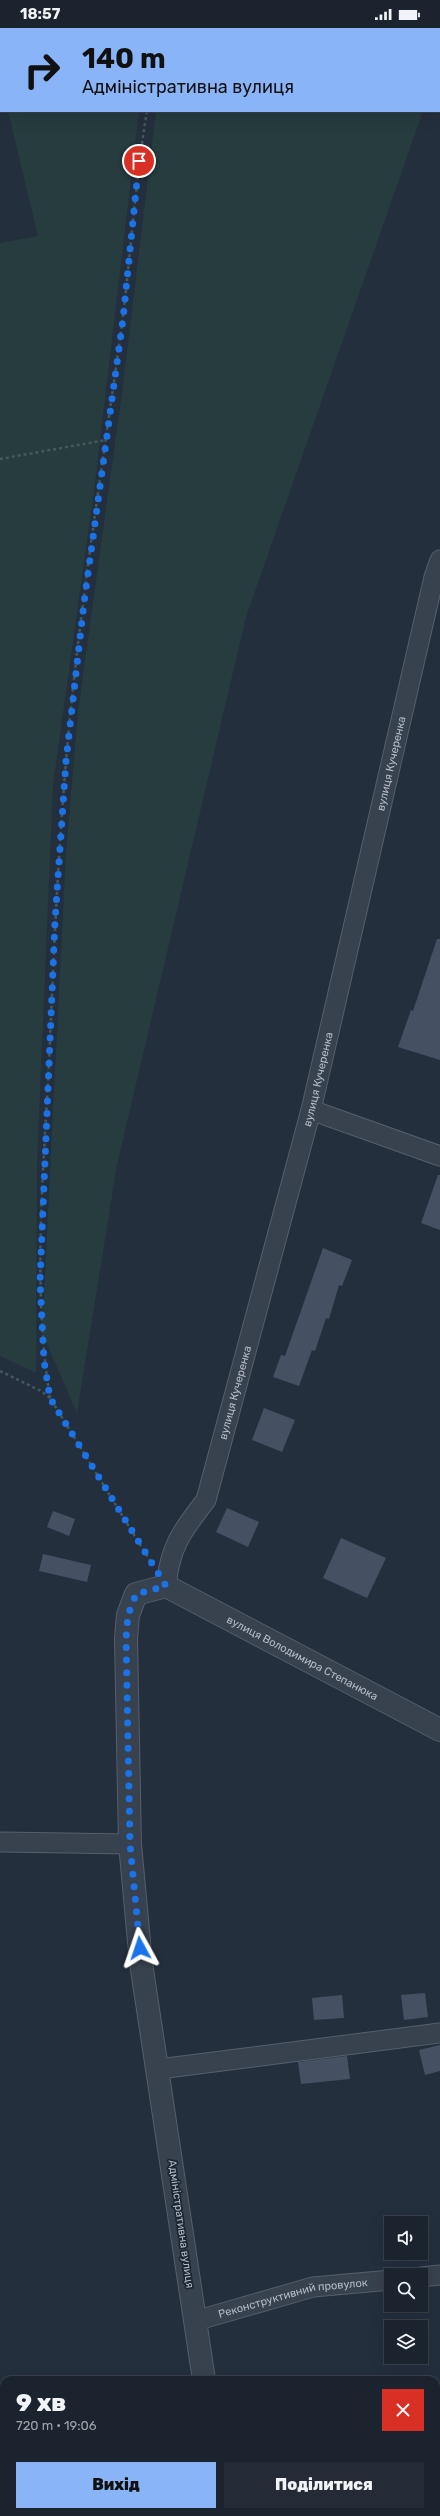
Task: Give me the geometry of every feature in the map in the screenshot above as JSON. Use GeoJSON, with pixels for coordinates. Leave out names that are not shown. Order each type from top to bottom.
{"type":"FeatureCollection","features":[{"type":"Feature","properties":{"kind":"street","name":"вулиця Кучеренка"},"geometry":{"type":"LineString","coordinates":[[166,1586],[168,1565],[180,1534],[206,1500],[311,1110],[434,577],[440,560]]}},
{"type":"Feature","properties":{"kind":"street"},"geometry":{"type":"LineString","coordinates":[[311,1110],[440,1156]]}},
{"type":"Feature","properties":{"kind":"street","name":"вулиця Володимира Степанюка"},"geometry":{"type":"LineString","coordinates":[[166,1586],[440,1730]]}},
{"type":"Feature","properties":{"kind":"street","name":"Адміністративна вулиця"},"geometry":{"type":"LineString","coordinates":[[166,1586],[136,1594],[128,1615],[126,1638],[130,1844],[141,1963],[203,2376]]}},
{"type":"Feature","properties":{"kind":"street"},"geometry":{"type":"LineString","coordinates":[[0,1842],[130,1844]]}},
{"type":"Feature","properties":{"kind":"street"},"geometry":{"type":"LineString","coordinates":[[158,2069],[440,2033]]}},
{"type":"Feature","properties":{"kind":"street"},"geometry":{"type":"LineString","coordinates":[[428,2276],[440,2275]]}},
{"type":"Feature","properties":{"kind":"street","name":"Реконструктивний провулок"},"geometry":{"type":"LineString","coordinates":[[195,2321],[313,2286],[384,2281]]}},
{"type":"Feature","properties":{"kind":"path"},"geometry":{"type":"LineString","coordinates":[[50,1398],[44,1361],[40,1281],[55,921],[66,761],[106,440],[123,319],[139,161],[147,112]]}},
{"type":"Feature","properties":{"kind":"path"},"geometry":{"type":"LineString","coordinates":[[0,459],[106,440]]}},
{"type":"Feature","properties":{"kind":"path"},"geometry":{"type":"LineString","coordinates":[[0,1371],[41,1391],[50,1398],[166,1586]]}},
{"type":"Feature","properties":{"kind":"green space"},"geometry":{"type":"Polygon","coordinates":[[[8,112],[139,112],[94,491],[53,785],[37,1164],[36,1373],[0,1356],[0,243],[38,236],[8,112]]]}},
{"type":"Feature","properties":{"kind":"green space"},"geometry":{"type":"Polygon","coordinates":[[[156,112],[423,112],[246,617],[117,1165],[77,1413],[42,1333],[66,853],[78,712],[123,385],[156,112]]]}},
{"type":"Feature","properties":{"kind":"building"},"geometry":{"type":"Polygon","coordinates":[[[437,939],[440,939],[440,1060],[398,1047],[411,1010],[413,1011],[437,939]]]}},
{"type":"Feature","properties":{"kind":"building"},"geometry":{"type":"Polygon","coordinates":[[[438,1175],[440,1175],[440,1230],[421,1223],[438,1175]]]}},
{"type":"Feature","properties":{"kind":"building"},"geometry":{"type":"Polygon","coordinates":[[[323,1248],[352,1260],[342,1286],[339,1285],[329,1319],[326,1318],[315,1351],[312,1350],[299,1386],[273,1377],[281,1355],[285,1356],[323,1248]]]}},
{"type":"Feature","properties":{"kind":"building"},"geometry":{"type":"Polygon","coordinates":[[[264,1408],[295,1420],[282,1452],[252,1440],[264,1408]]]}},
{"type":"Feature","properties":{"kind":"building"},"geometry":{"type":"Polygon","coordinates":[[[227,1508],[259,1522],[248,1547],[216,1532],[227,1508]]]}},
{"type":"Feature","properties":{"kind":"building"},"geometry":{"type":"Polygon","coordinates":[[[53,1511],[75,1519],[69,1536],[47,1527],[53,1511]]]}},
{"type":"Feature","properties":{"kind":"building"},"geometry":{"type":"Polygon","coordinates":[[[341,1538],[386,1558],[367,1598],[323,1578],[341,1538]]]}},
{"type":"Feature","properties":{"kind":"building"},"geometry":{"type":"Polygon","coordinates":[[[43,1554],[91,1565],[87,1582],[39,1571],[43,1554]]]}},
{"type":"Feature","properties":{"kind":"building"},"geometry":{"type":"Polygon","coordinates":[[[425,1993],[428,2017],[404,2020],[401,1995],[425,1993]]]}},
{"type":"Feature","properties":{"kind":"building"},"geometry":{"type":"Polygon","coordinates":[[[342,1995],[344,2018],[314,2020],[312,1998],[342,1995]]]}},
{"type":"Feature","properties":{"kind":"building"},"geometry":{"type":"Polygon","coordinates":[[[440,2045],[440,2071],[425,2075],[419,2050],[440,2045]]]}},
{"type":"Feature","properties":{"kind":"building"},"geometry":{"type":"Polygon","coordinates":[[[347,2056],[350,2079],[301,2084],[298,2062],[347,2056]]]}},
{"type":"Feature","properties":{"kind":"route"},"geometry":{"type":"LineString","coordinates":[[139,161],[123,319],[84,603],[66,761],[55,921],[40,1281],[44,1361],[50,1398],[166,1586],[136,1594],[128,1615],[126,1638],[130,1764],[130,1844],[140,1948]]}}]}
